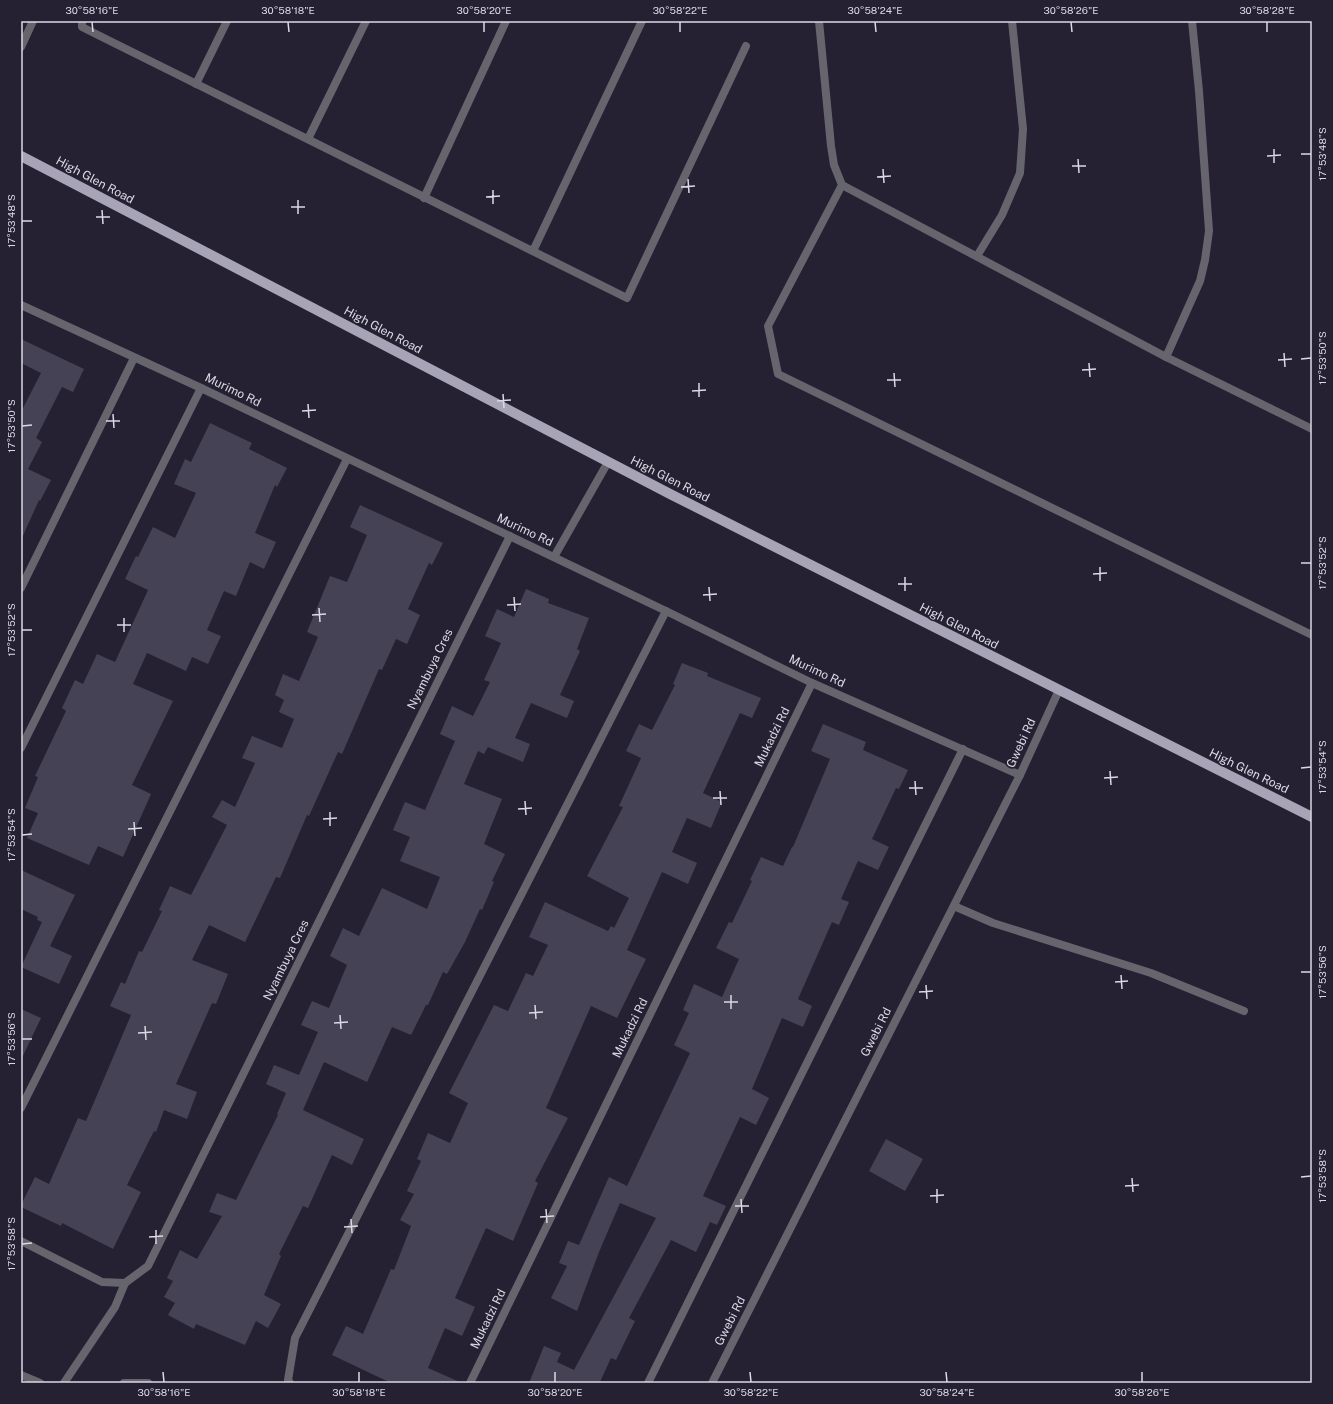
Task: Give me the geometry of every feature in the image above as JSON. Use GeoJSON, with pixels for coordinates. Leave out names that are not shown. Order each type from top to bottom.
{"type":"FeatureCollection","features":[{"type":"Feature","properties":{"kind":"main road","name":"High Glen Road"},"geometry":{"type":"LineString","coordinates":[[21,156],[608,462],[1312,817]]}},
{"type":"Feature","properties":{"kind":"street"},"geometry":{"type":"LineString","coordinates":[[21,47],[33,21]]}},
{"type":"Feature","properties":{"kind":"street"},"geometry":{"type":"LineString","coordinates":[[82,21],[82,26],[196,84],[627,298],[746,46]]}},
{"type":"Feature","properties":{"kind":"street"},"geometry":{"type":"LineString","coordinates":[[196,84],[227,21]]}},
{"type":"Feature","properties":{"kind":"street"},"geometry":{"type":"LineString","coordinates":[[308,139],[366,21]]}},
{"type":"Feature","properties":{"kind":"street"},"geometry":{"type":"LineString","coordinates":[[424,198],[506,21]]}},
{"type":"Feature","properties":{"kind":"street"},"geometry":{"type":"LineString","coordinates":[[533,251],[642,21]]}},
{"type":"Feature","properties":{"kind":"street"},"geometry":{"type":"LineString","coordinates":[[819,21],[831,146],[834,164],[842,186],[1166,357],[1312,429]]}},
{"type":"Feature","properties":{"kind":"street"},"geometry":{"type":"LineString","coordinates":[[977,256],[1002,215],[1020,173],[1023,129],[1012,21]]}},
{"type":"Feature","properties":{"kind":"street"},"geometry":{"type":"LineString","coordinates":[[1166,357],[1200,281],[1205,260],[1209,231],[1201,114],[1192,21]]}},
{"type":"Feature","properties":{"kind":"street"},"geometry":{"type":"LineString","coordinates":[[842,186],[768,326],[778,374],[1312,635]]}},
{"type":"Feature","properties":{"kind":"street","name":"Murimo Rd"},"geometry":{"type":"LineString","coordinates":[[21,305],[201,388],[347,460],[554,557],[812,683],[1020,775]]}},
{"type":"Feature","properties":{"kind":"street"},"geometry":{"type":"LineString","coordinates":[[21,588],[134,358]]}},
{"type":"Feature","properties":{"kind":"street"},"geometry":{"type":"LineString","coordinates":[[21,748],[201,388]]}},
{"type":"Feature","properties":{"kind":"street"},"geometry":{"type":"LineString","coordinates":[[21,1108],[347,460]]}},
{"type":"Feature","properties":{"kind":"street"},"geometry":{"type":"LineString","coordinates":[[554,557],[608,462]]}},
{"type":"Feature","properties":{"kind":"street","name":"Nyambuya Cres"},"geometry":{"type":"LineString","coordinates":[[125,1283],[148,1266],[510,536]]}},
{"type":"Feature","properties":{"kind":"street"},"geometry":{"type":"LineString","coordinates":[[289,1382],[295,1338],[666,611]]}},
{"type":"Feature","properties":{"kind":"street","name":"Mukadzi Rd"},"geometry":{"type":"LineString","coordinates":[[470,1383],[812,683]]}},
{"type":"Feature","properties":{"kind":"street","name":"Gwebi Rd"},"geometry":{"type":"LineString","coordinates":[[712,1383],[1020,775],[1059,690]]}},
{"type":"Feature","properties":{"kind":"street"},"geometry":{"type":"LineString","coordinates":[[648,1383],[963,749]]}},
{"type":"Feature","properties":{"kind":"street"},"geometry":{"type":"LineString","coordinates":[[954,906],[993,923],[1151,973],[1244,1010]]}},
{"type":"Feature","properties":{"kind":"street"},"geometry":{"type":"LineString","coordinates":[[21,1241],[102,1282],[125,1283],[115,1307],[64,1383]]}},
{"type":"Feature","properties":{"kind":"street"},"geometry":{"type":"LineString","coordinates":[[21,1375],[40,1383]]}},
{"type":"Feature","properties":{"kind":"street"},"geometry":{"type":"LineString","coordinates":[[124,1383],[148,1383]]}},
{"type":"Feature","properties":{"kind":"building"},"geometry":{"type":"Polygon","coordinates":[[[21,339],[84,369],[73,392],[62,387],[36,438],[42,442],[28,469],[51,480],[40,501],[39,500],[21,540],[21,412],[41,373],[21,363],[21,339]]]}},
{"type":"Feature","properties":{"kind":"building"},"geometry":{"type":"Polygon","coordinates":[[[210,423],[252,443],[249,449],[287,468],[277,487],[275,485],[255,533],[276,542],[264,569],[250,562],[236,596],[224,591],[207,630],[221,636],[208,664],[192,657],[186,671],[147,653],[133,684],[173,701],[132,785],[151,794],[123,857],[98,846],[89,865],[27,838],[38,813],[25,808],[38,777],[35,776],[66,711],[62,708],[75,680],[83,684],[97,654],[115,662],[148,590],[125,579],[136,556],[138,557],[153,527],[175,538],[196,493],[174,484],[185,459],[191,462],[210,423]]]}},
{"type":"Feature","properties":{"kind":"building"},"geometry":{"type":"Polygon","coordinates":[[[360,505],[443,543],[432,565],[429,563],[408,609],[420,615],[407,644],[396,639],[382,670],[379,669],[342,754],[338,752],[309,816],[307,815],[280,878],[276,877],[245,942],[209,925],[192,960],[228,974],[216,1004],[212,1003],[176,1084],[197,1092],[187,1119],[164,1110],[156,1132],[154,1131],[127,1185],[141,1192],[113,1249],[62,1223],[61,1226],[21,1207],[21,1205],[35,1177],[49,1184],[78,1118],[86,1121],[131,1015],[110,1006],[121,982],[125,984],[139,951],[142,952],[162,911],[159,910],[170,886],[191,895],[227,825],[212,817],[222,800],[235,807],[255,763],[242,758],[252,736],[282,748],[294,719],[279,712],[284,700],[275,695],[283,674],[299,681],[318,637],[307,632],[330,576],[347,582],[367,535],[350,527],[360,505]]]}},
{"type":"Feature","properties":{"kind":"building"},"geometry":{"type":"Polygon","coordinates":[[[526,589],[549,599],[548,603],[589,618],[577,649],[580,651],[560,695],[574,701],[567,718],[531,703],[515,738],[530,744],[523,762],[488,747],[484,754],[478,751],[464,784],[502,799],[484,844],[505,854],[492,881],[494,882],[482,910],[480,909],[465,942],[447,974],[443,972],[428,1005],[426,1005],[411,1035],[392,1027],[367,1082],[324,1062],[303,1110],[364,1139],[352,1165],[332,1155],[308,1208],[303,1206],[279,1254],[281,1256],[264,1295],[281,1304],[268,1328],[256,1321],[245,1345],[196,1324],[194,1329],[168,1315],[175,1303],[164,1297],[173,1281],[167,1278],[180,1250],[197,1259],[222,1216],[209,1212],[217,1193],[236,1200],[278,1115],[277,1114],[286,1093],[266,1084],[274,1065],[299,1075],[318,1032],[301,1025],[312,1001],[329,1008],[347,965],[330,956],[343,928],[359,936],[382,888],[427,909],[440,877],[400,861],[410,837],[393,830],[405,802],[425,810],[455,741],[440,734],[452,706],[473,716],[490,682],[484,680],[501,643],[485,636],[497,609],[514,617],[526,589]]]}},
{"type":"Feature","properties":{"kind":"building"},"geometry":{"type":"Polygon","coordinates":[[[682,663],[708,673],[707,676],[761,698],[752,718],[740,713],[703,793],[722,802],[711,828],[687,818],[672,852],[697,863],[688,884],[662,872],[627,950],[646,959],[617,1018],[591,1006],[546,1108],[568,1118],[535,1181],[538,1183],[513,1241],[486,1228],[455,1298],[475,1307],[462,1336],[445,1328],[428,1368],[462,1383],[391,1383],[332,1355],[346,1326],[363,1334],[391,1269],[394,1270],[411,1226],[400,1220],[414,1194],[407,1191],[421,1161],[417,1159],[428,1133],[450,1143],[468,1103],[449,1093],[494,1005],[508,1011],[526,973],[533,976],[548,945],[529,937],[545,902],[608,931],[611,926],[614,928],[629,898],[587,876],[623,807],[619,806],[641,758],[626,751],[639,724],[652,730],[675,685],[673,684],[682,663]]]}},
{"type":"Feature","properties":{"kind":"building"},"geometry":{"type":"Polygon","coordinates":[[[823,724],[866,742],[863,750],[908,770],[899,789],[896,788],[872,839],[889,847],[878,870],[858,861],[841,899],[849,902],[839,925],[832,922],[798,999],[812,1006],[803,1027],[782,1018],[752,1089],[769,1098],[756,1125],[740,1117],[703,1196],[726,1206],[717,1225],[710,1222],[696,1252],[671,1240],[629,1318],[635,1321],[616,1360],[611,1358],[600,1382],[602,1383],[529,1383],[544,1346],[561,1353],[557,1362],[574,1370],[656,1218],[620,1203],[599,1252],[577,1311],[551,1298],[567,1266],[559,1263],[568,1241],[579,1245],[609,1177],[627,1186],[690,1053],[674,1045],[689,1013],[683,1010],[694,984],[722,997],[739,959],[716,948],[729,922],[732,923],[752,881],[750,880],[761,857],[783,866],[793,847],[830,759],[811,751],[823,724]]]}},
{"type":"Feature","properties":{"kind":"building"},"geometry":{"type":"Polygon","coordinates":[[[21,870],[75,895],[50,946],[72,956],[59,984],[21,967],[42,922],[37,920],[38,917],[21,909],[21,870]]]}},
{"type":"Feature","properties":{"kind":"building"},"geometry":{"type":"Polygon","coordinates":[[[21,1009],[41,1018],[21,1060],[21,1009]]]}},
{"type":"Feature","properties":{"kind":"building"},"geometry":{"type":"Polygon","coordinates":[[[886,1139],[923,1159],[905,1191],[869,1171],[886,1139]]]}}]}
